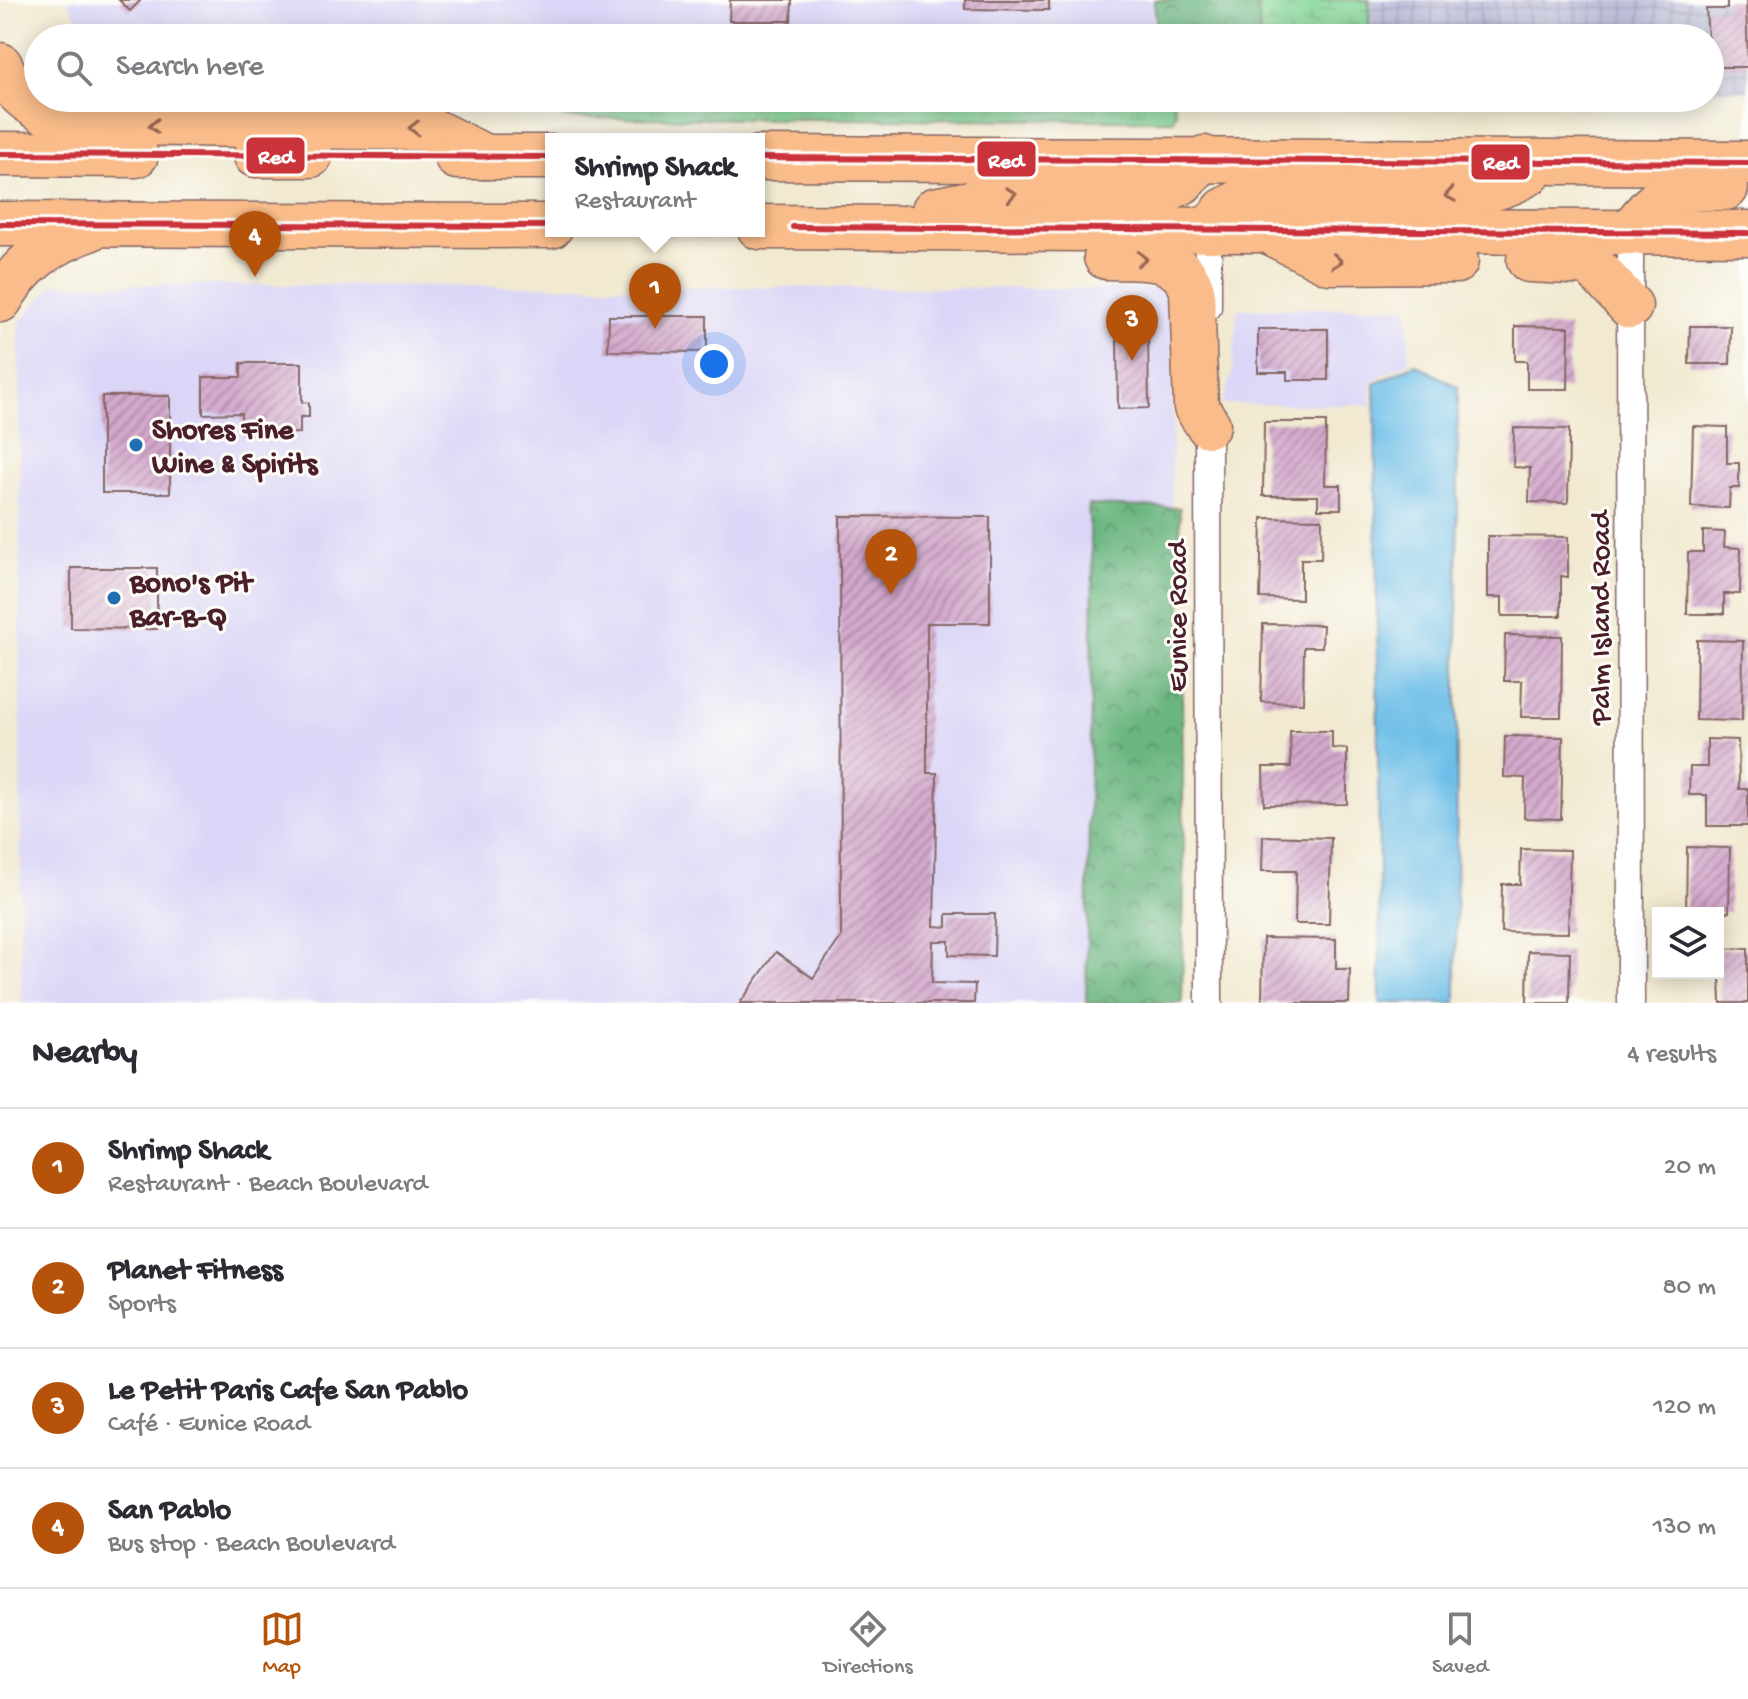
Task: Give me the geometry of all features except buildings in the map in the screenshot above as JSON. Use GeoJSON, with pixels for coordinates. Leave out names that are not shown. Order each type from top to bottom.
{"type":"FeatureCollection","features":[{"type":"Feature","properties":{"kind":"highway"},"geometry":{"type":"LineString","coordinates":[[0,65],[7,82],[24,99]]}},
{"type":"Feature","properties":{"kind":"highway"},"geometry":{"type":"LineString","coordinates":[[44,112],[63,122],[94,126],[427,128],[485,157]]}},
{"type":"Feature","properties":{"kind":"highway"},"geometry":{"type":"LineString","coordinates":[[0,154],[255,156]]}},
{"type":"Feature","properties":{"kind":"highway"},"geometry":{"type":"LineString","coordinates":[[311,156],[545,157]]}},
{"type":"Feature","properties":{"kind":"highway"},"geometry":{"type":"LineString","coordinates":[[765,158],[1748,163]]}},
{"type":"Feature","properties":{"kind":"highway"},"geometry":{"type":"LineString","coordinates":[[914,228],[937,208],[1040,189],[1166,190],[1182,182],[1204,158]]}},
{"type":"Feature","properties":{"kind":"highway"},"geometry":{"type":"LineString","coordinates":[[765,184],[831,185],[915,159]]}},
{"type":"Feature","properties":{"kind":"highway"},"geometry":{"type":"LineString","coordinates":[[1208,230],[1225,210],[1240,202],[1259,198],[1434,198],[1518,180],[1549,161]]}},
{"type":"Feature","properties":{"kind":"highway"},"geometry":{"type":"LineString","coordinates":[[1630,232],[1650,206],[1672,190],[1748,188]]}},
{"type":"Feature","properties":{"kind":"highway"},"geometry":{"type":"LineString","coordinates":[[0,224],[542,218]]}},
{"type":"Feature","properties":{"kind":"highway"},"geometry":{"type":"LineString","coordinates":[[0,300],[12,278],[34,256],[64,239],[103,225]]}},
{"type":"Feature","properties":{"kind":"highway"},"geometry":{"type":"LineString","coordinates":[[765,227],[1748,233]]}},
{"type":"Feature","properties":{"kind":"highway"},"geometry":{"type":"LineString","coordinates":[[989,229],[1005,244],[1025,255],[1146,258],[1169,261],[1180,268],[1192,290],[1196,407],[1208,425]]}},
{"type":"Feature","properties":{"kind":"highway"},"geometry":{"type":"LineString","coordinates":[[1266,230],[1329,262],[1590,263],[1630,306]]}},
{"type":"Feature","properties":{"kind":"main road"},"geometry":{"type":"LineString","coordinates":[[255,156],[311,156]]}},
{"type":"Feature","properties":{"kind":"street","name":"Eunice Road"},"geometry":{"type":"LineString","coordinates":[[1208,230],[1209,1003]]}},
{"type":"Feature","properties":{"kind":"street","name":"Palm Island Road"},"geometry":{"type":"LineString","coordinates":[[1630,232],[1631,1003]]}},
{"type":"Feature","properties":{"kind":"street"},"geometry":{"type":"LineString","coordinates":[[1693,233],[1748,251]]}},
{"type":"Feature","properties":{"kind":"shaded area"},"geometry":{"type":"Polygon","coordinates":[[[67,0],[1154,0],[1157,24],[85,24],[67,0]]]}},
{"type":"Feature","properties":{"kind":"shaded area"},"geometry":{"type":"Polygon","coordinates":[[[1369,0],[1748,0],[1748,91],[1724,90],[1724,24],[1369,24],[1369,0]]]}},
{"type":"Feature","properties":{"kind":"shaded area"},"geometry":{"type":"Polygon","coordinates":[[[54,284],[1173,289],[1169,1003],[21,1003],[19,323],[54,284]]]}},
{"type":"Feature","properties":{"kind":"shaded area"},"geometry":{"type":"Polygon","coordinates":[[[1408,307],[1409,362],[1372,381],[1371,405],[1222,404],[1232,374],[1238,309],[1408,307]]]}},
{"type":"Feature","properties":{"kind":"green space"},"geometry":{"type":"Polygon","coordinates":[[[1154,0],[1258,0],[1259,24],[1157,24],[1154,0]]]}},
{"type":"Feature","properties":{"kind":"green space"},"geometry":{"type":"Polygon","coordinates":[[[1258,0],[1369,0],[1369,24],[1259,24],[1258,0]]]}},
{"type":"Feature","properties":{"kind":"green space"},"geometry":{"type":"Polygon","coordinates":[[[562,112],[1176,112],[1173,120],[563,118],[562,112]]]}},
{"type":"Feature","properties":{"kind":"green space"},"geometry":{"type":"Polygon","coordinates":[[[1088,505],[1180,508],[1184,867],[1182,1003],[1086,1003],[1093,569],[1088,505]]]}},
{"type":"Feature","properties":{"kind":"water"},"geometry":{"type":"Polygon","coordinates":[[[1415,364],[1458,387],[1456,1003],[1380,1003],[1375,384],[1415,364]]]}},
{"type":"Feature","properties":{"kind":"transit line","name":"Red"},"geometry":{"type":"LineString","coordinates":[[0,154],[545,157]]}},
{"type":"Feature","properties":{"kind":"transit line","name":"Red"},"geometry":{"type":"LineString","coordinates":[[765,158],[1748,163]]}},
{"type":"Feature","properties":{"kind":"transit line","name":"Red"},"geometry":{"type":"LineString","coordinates":[[0,224],[545,226]]}},
{"type":"Feature","properties":{"kind":"transit line","name":"Red"},"geometry":{"type":"LineString","coordinates":[[793,227],[1748,233]]}},
{"type":"Feature","properties":{"kind":"place","name":"San Pablo"},"geometry":{"type":"Point","coordinates":[255,277]}},
{"type":"Feature","properties":{"kind":"place","name":"Shrimp Shack"},"geometry":{"type":"Point","coordinates":[655,329]}},
{"type":"Feature","properties":{"kind":"place","name":"Le Petit Paris Cafe San Pablo"},"geometry":{"type":"Point","coordinates":[1132,361]}},
{"type":"Feature","properties":{"kind":"place","name":"Shores Fine Wine & Spirits"},"geometry":{"type":"Point","coordinates":[136,445]}},
{"type":"Feature","properties":{"kind":"place","name":"Planet Fitness"},"geometry":{"type":"Point","coordinates":[891,595]}},
{"type":"Feature","properties":{"kind":"place","name":"Bono's Pit Bar-B-Q"},"geometry":{"type":"Point","coordinates":[114,598]}}]}
